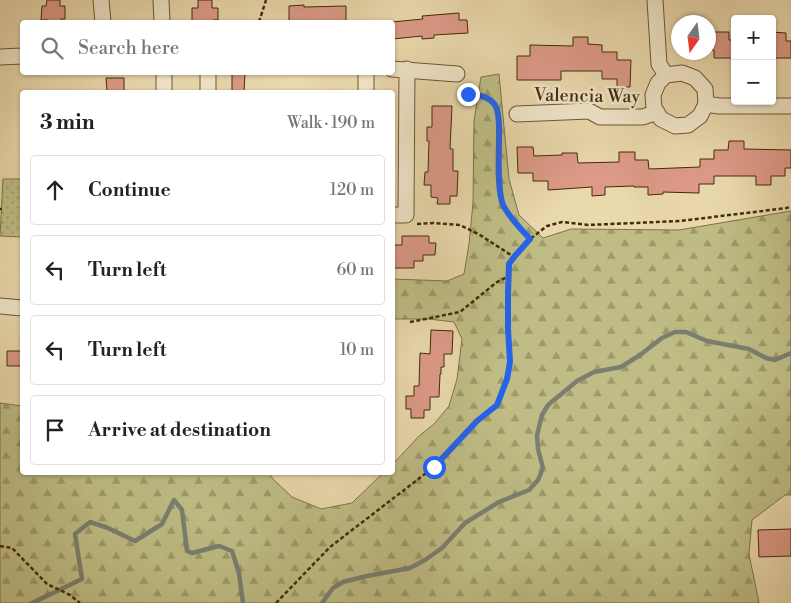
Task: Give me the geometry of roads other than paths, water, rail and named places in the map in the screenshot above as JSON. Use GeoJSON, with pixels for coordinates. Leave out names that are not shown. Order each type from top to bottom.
{"type":"FeatureCollection","features":[{"type":"Feature","properties":{"kind":"street"},"geometry":{"type":"LineString","coordinates":[[101,0],[103,20]]}},
{"type":"Feature","properties":{"kind":"street"},"geometry":{"type":"LineString","coordinates":[[161,0],[162,20]]}},
{"type":"Feature","properties":{"kind":"street"},"geometry":{"type":"LineString","coordinates":[[655,0],[659,64],[666,75],[682,73],[695,78],[705,89],[706,104],[719,106],[791,106]]}},
{"type":"Feature","properties":{"kind":"street"},"geometry":{"type":"LineString","coordinates":[[0,57],[20,56]]}},
{"type":"Feature","properties":{"kind":"street"},"geometry":{"type":"LineString","coordinates":[[395,215],[406,215],[400,69],[457,74]]}},
{"type":"Feature","properties":{"kind":"street"},"geometry":{"type":"LineString","coordinates":[[164,75],[164,90]]}},
{"type":"Feature","properties":{"kind":"street"},"geometry":{"type":"LineString","coordinates":[[208,75],[208,90]]}},
{"type":"Feature","properties":{"kind":"street"},"geometry":{"type":"LineString","coordinates":[[366,75],[366,90]]}},
{"type":"Feature","properties":{"kind":"street","name":"Valencia Way"},"geometry":{"type":"LineString","coordinates":[[666,75],[658,83],[654,95],[654,108],[661,119],[675,126],[688,125],[700,116],[706,104]]}},
{"type":"Feature","properties":{"kind":"street","name":"Valencia Way"},"geometry":{"type":"LineString","coordinates":[[517,114],[589,111],[600,117],[643,117],[656,112]]}},
{"type":"Feature","properties":{"kind":"street"},"geometry":{"type":"LineString","coordinates":[[0,306],[20,308]]}},
{"type":"Feature","properties":{"kind":"waterway"},"geometry":{"type":"LineString","coordinates":[[322,603],[333,588],[343,582],[410,568],[425,560],[442,548],[465,523],[499,502],[529,490],[538,480],[543,468],[538,449],[537,435],[542,415],[548,405],[577,381],[594,372],[621,367],[662,338],[675,332],[686,332],[707,341],[749,349],[766,358],[775,360],[791,353]]}},
{"type":"Feature","properties":{"kind":"waterway"},"geometry":{"type":"LineString","coordinates":[[32,603],[82,579],[75,534],[90,522],[135,541],[162,524],[174,500],[182,510],[187,551],[192,553],[219,546],[232,551],[239,573],[243,603]]}}]}
